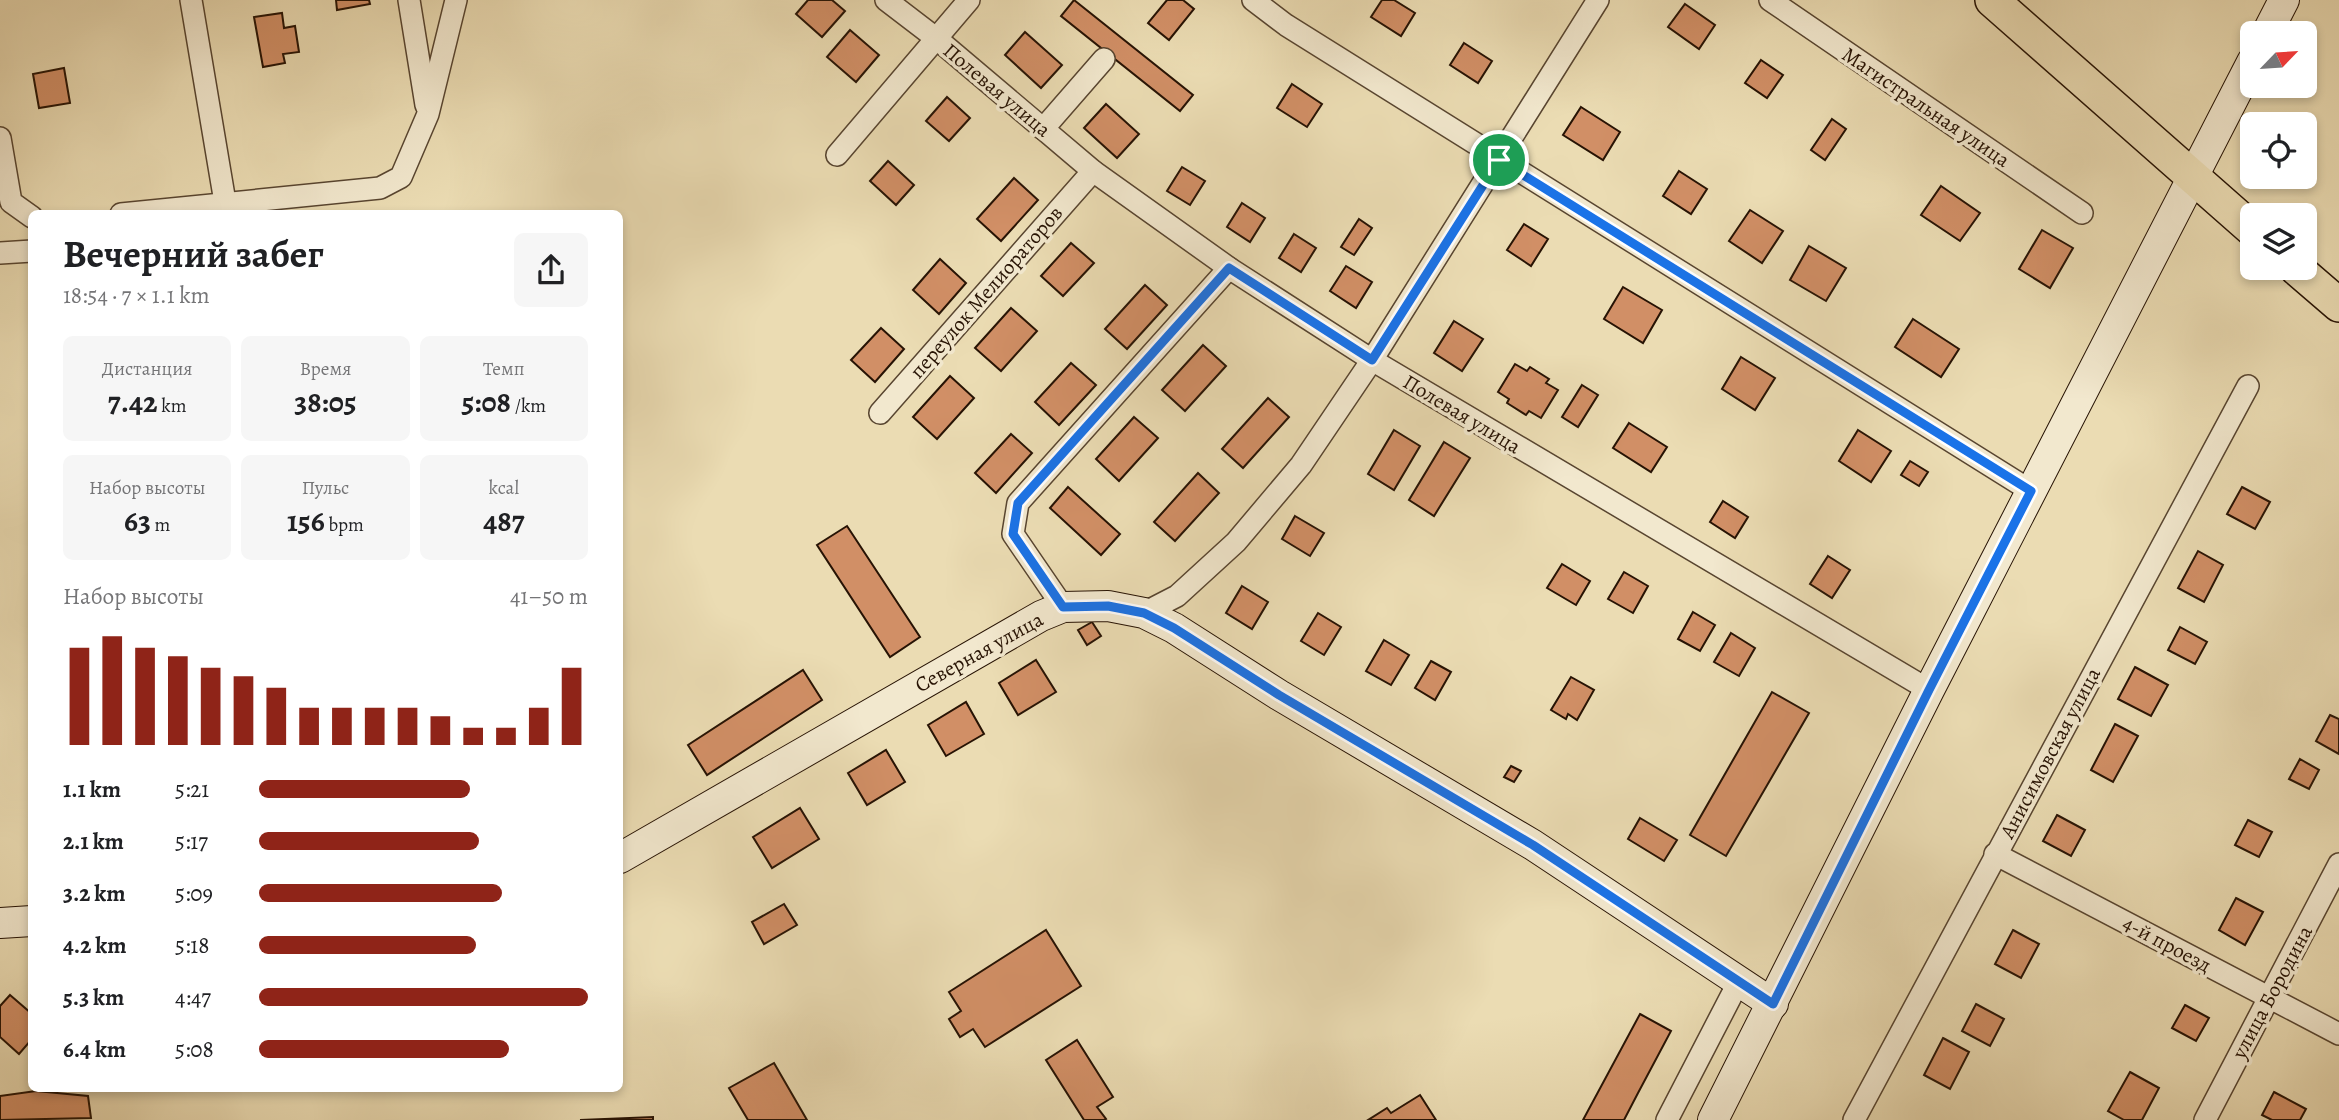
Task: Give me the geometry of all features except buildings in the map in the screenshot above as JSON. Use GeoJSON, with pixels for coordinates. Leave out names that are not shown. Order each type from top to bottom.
{"type":"FeatureCollection","features":[{"type":"Feature","properties":{"kind":"main road"},"geometry":{"type":"LineString","coordinates":[[1992,0],[2240,218]]}},
{"type":"Feature","properties":{"kind":"main road"},"geometry":{"type":"LineString","coordinates":[[2310,280],[2339,305]]}},
{"type":"Feature","properties":{"kind":"street"},"geometry":{"type":"LineString","coordinates":[[191,0],[225,202]]}},
{"type":"Feature","properties":{"kind":"street"},"geometry":{"type":"LineString","coordinates":[[409,0],[428,114]]}},
{"type":"Feature","properties":{"kind":"street"},"geometry":{"type":"LineString","coordinates":[[156,210],[380,188],[401,177],[428,114],[456,0]]}},
{"type":"Feature","properties":{"kind":"street","name":"Полевая улица"},"geometry":{"type":"LineString","coordinates":[[886,0],[937,39],[1093,170],[1229,268],[1372,360],[1929,690]]}},
{"type":"Feature","properties":{"kind":"street"},"geometry":{"type":"LineString","coordinates":[[837,155],[969,0]]}},
{"type":"Feature","properties":{"kind":"street"},"geometry":{"type":"LineString","coordinates":[[1253,0],[1286,25],[1499,160],[2031,491]]}},
{"type":"Feature","properties":{"kind":"street"},"geometry":{"type":"LineString","coordinates":[[1144,613],[1177,596],[1236,542],[1301,465],[1372,360],[1598,0]]}},
{"type":"Feature","properties":{"kind":"street","name":"Магистральная улица"},"geometry":{"type":"LineString","coordinates":[[1770,0],[2082,213]]}},
{"type":"Feature","properties":{"kind":"street"},"geometry":{"type":"LineString","coordinates":[[2273,21],[2284,0]]}},
{"type":"Feature","properties":{"kind":"street"},"geometry":{"type":"LineString","coordinates":[[1043,128],[1104,59]]}},
{"type":"Feature","properties":{"kind":"street"},"geometry":{"type":"LineString","coordinates":[[1713,1120],[1929,690],[2240,86]]}},
{"type":"Feature","properties":{"kind":"street"},"geometry":{"type":"LineString","coordinates":[[0,138],[11,202],[28,214]]}},
{"type":"Feature","properties":{"kind":"street","name":"переулок Мелиораторов"},"geometry":{"type":"LineString","coordinates":[[880,413],[1093,170]]}},
{"type":"Feature","properties":{"kind":"street"},"geometry":{"type":"LineString","coordinates":[[0,253],[28,251]]}},
{"type":"Feature","properties":{"kind":"street"},"geometry":{"type":"LineString","coordinates":[[1063,607],[1013,534],[1018,503],[1229,268]]}},
{"type":"Feature","properties":{"kind":"street","name":"Анисимовская улица"},"geometry":{"type":"LineString","coordinates":[[1854,1120],[2248,387]]}},
{"type":"Feature","properties":{"kind":"street","name":"Северная улица"},"geometry":{"type":"LineString","coordinates":[[623,856],[1041,616],[1063,607],[1108,606],[1144,613],[1174,628],[1279,695],[1533,845],[1773,1004]]}},
{"type":"Feature","properties":{"kind":"street","name":"4-й проезд"},"geometry":{"type":"LineString","coordinates":[[1995,854],[2339,1034]]}},
{"type":"Feature","properties":{"kind":"street","name":"улица Бородина"},"geometry":{"type":"LineString","coordinates":[[2205,1120],[2339,864]]}},
{"type":"Feature","properties":{"kind":"street"},"geometry":{"type":"LineString","coordinates":[[0,923],[28,921]]}},
{"type":"Feature","properties":{"kind":"street"},"geometry":{"type":"LineString","coordinates":[[1667,1120],[1739,981]]}},
{"type":"Feature","properties":{"kind":"route"},"geometry":{"type":"LineString","coordinates":[[1499,160],[2031,491],[1773,1004],[1533,845],[1279,695],[1174,628],[1144,613],[1108,606],[1063,607],[1013,534],[1018,503],[1229,268],[1372,360],[1499,160]]}}]}
